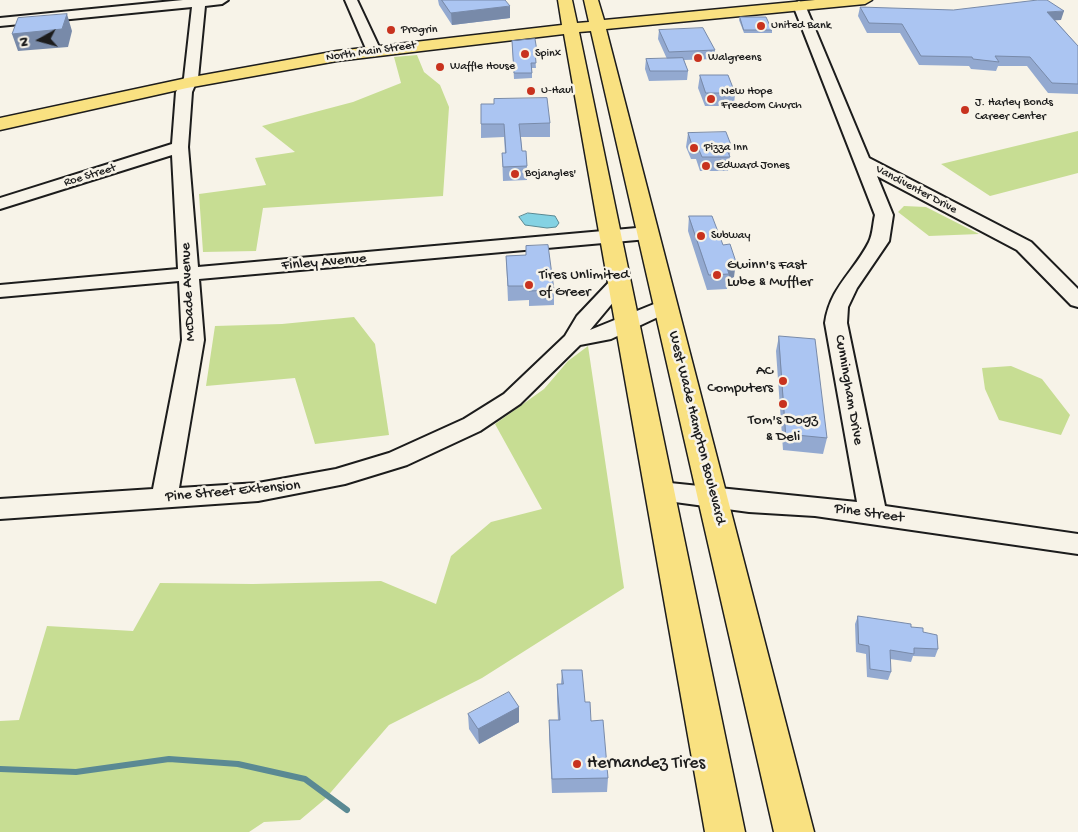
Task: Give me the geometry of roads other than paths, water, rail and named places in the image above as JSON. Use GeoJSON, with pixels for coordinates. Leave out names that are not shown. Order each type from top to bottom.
{"type":"FeatureCollection","features":[{"type":"Feature","properties":{"kind":"main road"},"geometry":{"type":"LineString","coordinates":[[565,0],[586,18],[611,237],[725,832]]}},
{"type":"Feature","properties":{"kind":"main road","name":"North Main Street"},"geometry":{"type":"LineString","coordinates":[[0,124],[187,83],[374,51],[586,18],[863,0]]}},
{"type":"Feature","properties":{"kind":"main road","name":"West Wade Hampton Boulevard"},"geometry":{"type":"LineString","coordinates":[[586,18],[648,233],[794,832]]}},
{"type":"Feature","properties":{"kind":"street"},"geometry":{"type":"LineString","coordinates":[[0,22],[222,0]]}},
{"type":"Feature","properties":{"kind":"street"},"geometry":{"type":"LineString","coordinates":[[352,0],[374,51]]}},
{"type":"Feature","properties":{"kind":"street","name":"McDade Avenue"},"geometry":{"type":"LineString","coordinates":[[164,498],[193,340],[180,147],[184,92],[191,78],[199,1]]}},
{"type":"Feature","properties":{"kind":"street","name":"Vandiventer Drive"},"geometry":{"type":"LineString","coordinates":[[799,5],[862,161],[1020,244],[1044,264],[1078,301]]}},
{"type":"Feature","properties":{"kind":"street","name":"Roe Street"},"geometry":{"type":"LineString","coordinates":[[0,204],[180,147]]}},
{"type":"Feature","properties":{"kind":"street","name":"Cunningham Drive"},"geometry":{"type":"LineString","coordinates":[[862,161],[884,215],[878,241],[847,288],[838,307],[836,324],[866,487],[874,515]]}},
{"type":"Feature","properties":{"kind":"street","name":"Finley Avenue"},"geometry":{"type":"LineString","coordinates":[[0,291],[648,233]]}},
{"type":"Feature","properties":{"kind":"street","name":"Pine Street Extension"},"geometry":{"type":"LineString","coordinates":[[0,509],[258,492],[336,478],[398,459],[492,413],[536,378],[573,340],[586,321],[620,282]]}},
{"type":"Feature","properties":{"kind":"street"},"geometry":{"type":"LineString","coordinates":[[573,340],[603,334],[666,306]]}},
{"type":"Feature","properties":{"kind":"street","name":"Pine Street"},"geometry":{"type":"LineString","coordinates":[[660,491],[713,498],[815,506],[1078,544]]}},
{"type":"Feature","properties":{"kind":"water"},"geometry":{"type":"Polygon","coordinates":[[[528,213],[555,216],[559,223],[556,227],[547,228],[525,225],[519,217],[528,213]]]}},
{"type":"Feature","properties":{"kind":"waterway"},"geometry":{"type":"LineString","coordinates":[[0,769],[76,772],[169,759],[238,764],[305,779],[347,810]]}},
{"type":"Feature","properties":{"kind":"place","name":"United Bank"},"geometry":{"type":"Point","coordinates":[761,26]}},
{"type":"Feature","properties":{"kind":"place","name":"Progrin"},"geometry":{"type":"Point","coordinates":[391,30]}},
{"type":"Feature","properties":{"kind":"place","name":"Spinx"},"geometry":{"type":"Point","coordinates":[525,54]}},
{"type":"Feature","properties":{"kind":"place","name":"Walgreens"},"geometry":{"type":"Point","coordinates":[698,58]}},
{"type":"Feature","properties":{"kind":"place","name":"Waffle House"},"geometry":{"type":"Point","coordinates":[440,67]}},
{"type":"Feature","properties":{"kind":"place","name":"U-Haul"},"geometry":{"type":"Point","coordinates":[531,91]}},
{"type":"Feature","properties":{"kind":"place","name":"New Hope Freedom Church"},"geometry":{"type":"Point","coordinates":[711,99]}},
{"type":"Feature","properties":{"kind":"place","name":"J. Harley Bonds Career Center"},"geometry":{"type":"Point","coordinates":[965,110]}},
{"type":"Feature","properties":{"kind":"place","name":"Pizza Inn"},"geometry":{"type":"Point","coordinates":[694,148]}},
{"type":"Feature","properties":{"kind":"place","name":"Edward Jones"},"geometry":{"type":"Point","coordinates":[706,166]}},
{"type":"Feature","properties":{"kind":"place","name":"Bojangles'"},"geometry":{"type":"Point","coordinates":[515,174]}},
{"type":"Feature","properties":{"kind":"place","name":"Subway"},"geometry":{"type":"Point","coordinates":[701,236]}},
{"type":"Feature","properties":{"kind":"place","name":"Gwinn's Fast Lube & Muffler"},"geometry":{"type":"Point","coordinates":[717,275]}},
{"type":"Feature","properties":{"kind":"place","name":"Tires Unlimited of Greer"},"geometry":{"type":"Point","coordinates":[529,285]}},
{"type":"Feature","properties":{"kind":"place","name":"AC Computers"},"geometry":{"type":"Point","coordinates":[783,381]}},
{"type":"Feature","properties":{"kind":"place","name":"Tom's Dogz & Deli"},"geometry":{"type":"Point","coordinates":[783,404]}},
{"type":"Feature","properties":{"kind":"place","name":"Hernandez Tires"},"geometry":{"type":"Point","coordinates":[577,764]}}]}
